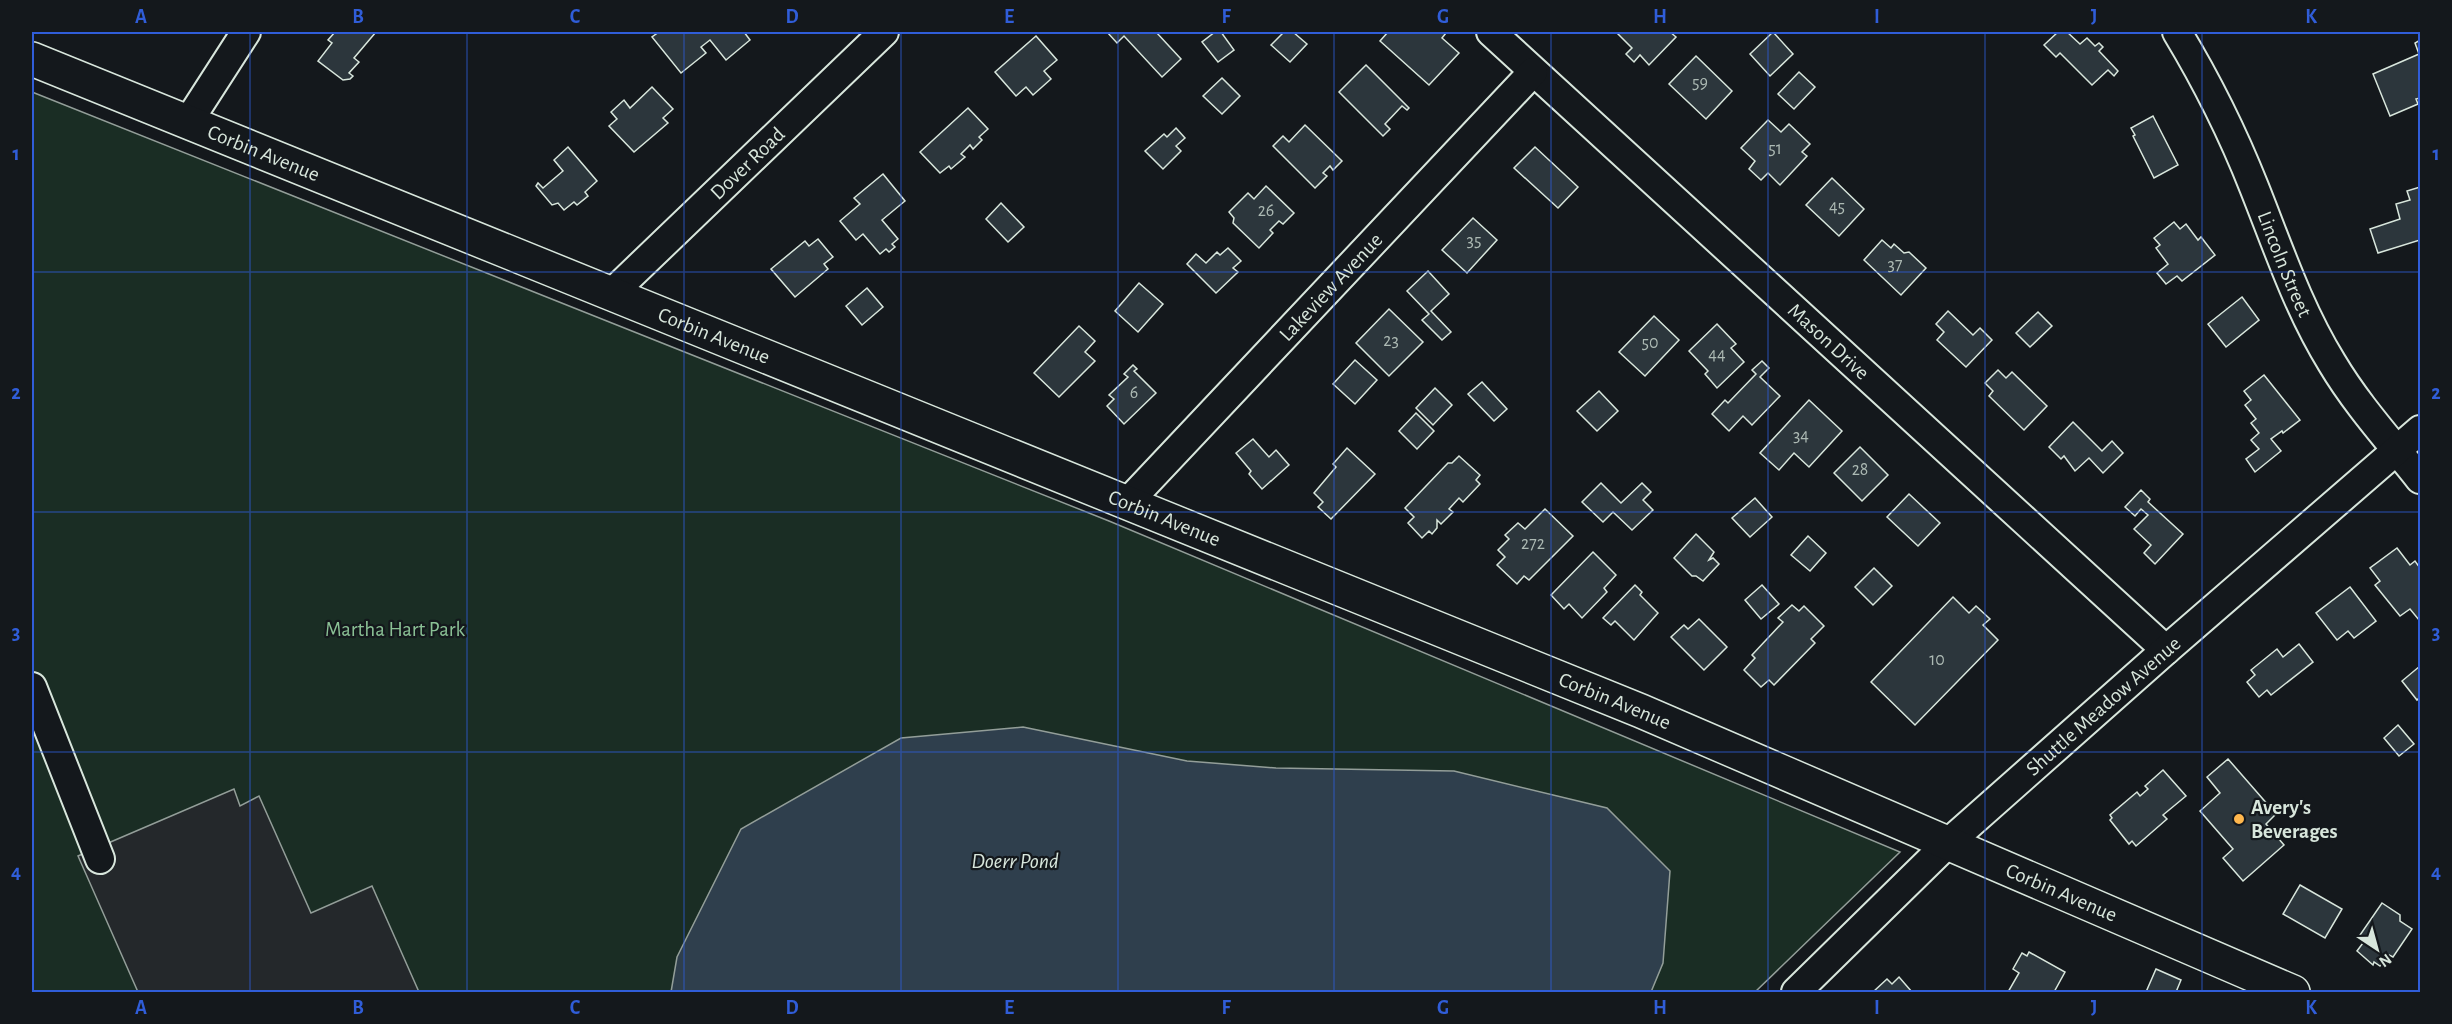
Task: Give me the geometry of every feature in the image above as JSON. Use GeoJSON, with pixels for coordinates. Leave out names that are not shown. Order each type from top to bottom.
{"type":"FeatureCollection","features":[{"type":"Feature","properties":{"kind":"main road","name":"Corbin Avenue"},"geometry":{"type":"LineString","coordinates":[[32,59],[1641,711],[2293,993]]}},
{"type":"Feature","properties":{"kind":"street"},"geometry":{"type":"LineString","coordinates":[[188,122],[246,32]]}},
{"type":"Feature","properties":{"kind":"street","name":"Dover Road"},"geometry":{"type":"LineString","coordinates":[[612,294],[884,32]]}},
{"type":"Feature","properties":{"kind":"street","name":"Mason Drive"},"geometry":{"type":"LineString","coordinates":[[1491,32],[2166,650]]}},
{"type":"Feature","properties":{"kind":"street","name":"Lincoln Street"},"geometry":{"type":"LineString","coordinates":[[2177,32],[2198,66],[2243,163],[2286,273],[2331,362],[2368,416],[2421,479]]}},
{"type":"Feature","properties":{"kind":"street","name":"Lakeview Avenue"},"geometry":{"type":"LineString","coordinates":[[1127,503],[1533,72]]}},
{"type":"Feature","properties":{"kind":"street","name":"Shuttle Meadow Avenue"},"geometry":{"type":"LineString","coordinates":[[1796,993],[1947,844],[2166,650],[2421,430]]}},
{"type":"Feature","properties":{"kind":"street"},"geometry":{"type":"LineString","coordinates":[[32,687],[100,859]]}},
{"type":"Feature","properties":{"kind":"green space","name":"Martha Hart Park"},"geometry":{"type":"Polygon","coordinates":[[[32,92],[1109,521],[1900,852],[1755,992],[32,992],[32,92]]]}},
{"type":"Feature","properties":{"kind":"shaded area"},"geometry":{"type":"Polygon","coordinates":[[[234,789],[240,806],[259,796],[311,913],[372,886],[419,992],[138,992],[78,856],[234,789]]]}},
{"type":"Feature","properties":{"kind":"water","name":"Doerr Pond"},"geometry":{"type":"Polygon","coordinates":[[[1023,727],[1187,761],[1276,768],[1454,771],[1607,808],[1670,871],[1663,963],[1651,992],[671,992],[677,957],[741,829],[901,738],[1023,727]]]}},
{"type":"Feature","properties":{"kind":"building"},"geometry":{"type":"Polygon","coordinates":[[[335,32],[376,32],[354,58],[359,62],[349,73],[353,76],[350,79],[343,80],[318,61],[332,43],[328,40],[335,32]]]}},
{"type":"Feature","properties":{"kind":"building"},"geometry":{"type":"Polygon","coordinates":[[[659,32],[744,32],[750,40],[726,60],[710,40],[701,47],[706,53],[681,73],[652,37],[659,32]]]}},
{"type":"Feature","properties":{"kind":"building"},"geometry":{"type":"Polygon","coordinates":[[[1107,32],[1156,32],[1181,59],[1162,77],[1124,36],[1117,43],[1107,32]]]}},
{"type":"Feature","properties":{"kind":"building"},"geometry":{"type":"Polygon","coordinates":[[[1215,32],[1221,32],[1234,50],[1218,62],[1202,42],[1215,32]]]}},
{"type":"Feature","properties":{"kind":"building"},"geometry":{"type":"Polygon","coordinates":[[[1284,32],[1293,32],[1307,44],[1290,62],[1271,45],[1284,32]]]}},
{"type":"Feature","properties":{"kind":"building"},"geometry":{"type":"Polygon","coordinates":[[[1388,32],[1444,32],[1446,33],[1442,38],[1459,53],[1429,85],[1380,41],[1388,32]]]}},
{"type":"Feature","properties":{"kind":"building"},"geometry":{"type":"Polygon","coordinates":[[[1616,32],[1670,32],[1676,37],[1649,65],[1640,55],[1634,62],[1626,54],[1632,48],[1616,32]]]}},
{"type":"Feature","properties":{"kind":"building"},"geometry":{"type":"Polygon","coordinates":[[[1773,32],[1793,54],[1770,76],[1750,54],[1773,32]]]}},
{"type":"Feature","properties":{"kind":"building"},"geometry":{"type":"Polygon","coordinates":[[[2058,32],[2067,32],[2080,44],[2087,38],[2095,46],[2099,43],[2103,47],[2099,51],[2118,71],[2114,76],[2108,70],[2092,85],[2060,53],[2056,57],[2044,45],[2058,32]]]}},
{"type":"Feature","properties":{"kind":"building"},"geometry":{"type":"Polygon","coordinates":[[[1036,36],[1057,60],[1044,71],[1051,79],[1033,95],[1026,87],[1016,96],[995,72],[1036,36]]]}},
{"type":"Feature","properties":{"kind":"building"},"geometry":{"type":"Polygon","coordinates":[[[2420,40],[2420,98],[2416,99],[2418,104],[2390,116],[2373,74],[2419,54],[2415,43],[2420,40]]]}},
{"type":"Feature","properties":{"kind":"building"},"geometry":{"type":"Polygon","coordinates":[[[1696,56],[1732,91],[1706,119],[1669,84],[1696,56]]]}},
{"type":"Feature","properties":{"kind":"building"},"geometry":{"type":"Polygon","coordinates":[[[1366,65],[1409,108],[1407,110],[1402,106],[1385,124],[1390,129],[1383,136],[1339,92],[1366,65]]]}},
{"type":"Feature","properties":{"kind":"building"},"geometry":{"type":"Polygon","coordinates":[[[1799,72],[1815,87],[1794,109],[1778,94],[1799,72]]]}},
{"type":"Feature","properties":{"kind":"building"},"geometry":{"type":"Polygon","coordinates":[[[1222,78],[1240,96],[1222,114],[1203,96],[1222,78]]]}},
{"type":"Feature","properties":{"kind":"building"},"geometry":{"type":"Polygon","coordinates":[[[652,87],[673,109],[663,118],[668,123],[634,152],[609,126],[617,119],[611,112],[624,100],[630,108],[652,87]]]}},
{"type":"Feature","properties":{"kind":"building"},"geometry":{"type":"Polygon","coordinates":[[[968,108],[988,129],[979,137],[982,140],[973,149],[970,145],[961,154],[965,157],[951,169],[949,166],[940,173],[920,152],[968,108]]]}},
{"type":"Feature","properties":{"kind":"building"},"geometry":{"type":"Polygon","coordinates":[[[2153,116],[2178,165],[2154,178],[2131,128],[2153,116]]]}},
{"type":"Feature","properties":{"kind":"building"},"geometry":{"type":"Polygon","coordinates":[[[1768,120],[1781,132],[1789,124],[1810,144],[1802,152],[1807,156],[1780,185],[1768,173],[1761,180],[1749,169],[1755,161],[1741,148],[1768,120]]]}},
{"type":"Feature","properties":{"kind":"building"},"geometry":{"type":"Polygon","coordinates":[[[1305,125],[1342,161],[1333,170],[1330,166],[1323,173],[1327,176],[1315,188],[1273,146],[1283,136],[1289,142],[1305,125]]]}},
{"type":"Feature","properties":{"kind":"building"},"geometry":{"type":"Polygon","coordinates":[[[1176,128],[1185,138],[1176,146],[1181,151],[1163,169],[1145,151],[1164,134],[1167,137],[1176,128]]]}},
{"type":"Feature","properties":{"kind":"building"},"geometry":{"type":"Polygon","coordinates":[[[568,147],[597,181],[585,192],[588,196],[577,205],[574,202],[564,210],[558,203],[552,205],[536,186],[538,183],[543,188],[563,171],[554,160],[568,147]]]}},
{"type":"Feature","properties":{"kind":"building"},"geometry":{"type":"Polygon","coordinates":[[[1535,147],[1578,187],[1558,208],[1514,168],[1535,147]]]}},
{"type":"Feature","properties":{"kind":"building"},"geometry":{"type":"Polygon","coordinates":[[[883,174],[905,201],[882,220],[898,239],[892,244],[895,247],[889,252],[886,249],[880,254],[863,234],[856,240],[840,221],[860,204],[854,198],[883,174]]]}},
{"type":"Feature","properties":{"kind":"building"},"geometry":{"type":"Polygon","coordinates":[[[1832,178],[1864,209],[1839,236],[1806,205],[1832,178]]]}},
{"type":"Feature","properties":{"kind":"building"},"geometry":{"type":"Polygon","coordinates":[[[1266,186],[1294,213],[1283,224],[1279,221],[1270,230],[1273,233],[1259,248],[1233,223],[1234,218],[1229,212],[1248,193],[1254,199],[1266,186]]]}},
{"type":"Feature","properties":{"kind":"building"},"geometry":{"type":"Polygon","coordinates":[[[2420,187],[2420,240],[2378,253],[2370,229],[2400,219],[2396,204],[2410,200],[2407,191],[2420,187]]]}},
{"type":"Feature","properties":{"kind":"building"},"geometry":{"type":"Polygon","coordinates":[[[1001,203],[1024,227],[1008,242],[986,219],[1001,203]]]}},
{"type":"Feature","properties":{"kind":"building"},"geometry":{"type":"Polygon","coordinates":[[[1473,218],[1497,240],[1467,273],[1442,250],[1473,218]]]}},
{"type":"Feature","properties":{"kind":"building"},"geometry":{"type":"Polygon","coordinates":[[[2174,222],[2180,229],[2186,224],[2198,240],[2201,237],[2215,255],[2182,281],[2177,276],[2166,284],[2157,273],[2168,264],[2156,248],[2160,245],[2154,238],[2174,222]]]}},
{"type":"Feature","properties":{"kind":"building"},"geometry":{"type":"Polygon","coordinates":[[[818,239],[833,257],[824,264],[828,269],[795,297],[771,269],[805,241],[809,246],[818,239]]]}},
{"type":"Feature","properties":{"kind":"building"},"geometry":{"type":"Polygon","coordinates":[[[1882,240],[1891,248],[1894,244],[1904,253],[1909,252],[1926,268],[1901,295],[1864,260],[1882,240]]]}},
{"type":"Feature","properties":{"kind":"building"},"geometry":{"type":"Polygon","coordinates":[[[1228,248],[1241,261],[1233,268],[1238,272],[1216,293],[1187,264],[1196,254],[1206,263],[1217,252],[1220,255],[1228,248]]]}},
{"type":"Feature","properties":{"kind":"building"},"geometry":{"type":"Polygon","coordinates":[[[1428,271],[1449,294],[1431,311],[1451,332],[1442,340],[1422,320],[1429,314],[1407,291],[1428,271]]]}},
{"type":"Feature","properties":{"kind":"building"},"geometry":{"type":"Polygon","coordinates":[[[1139,283],[1163,304],[1138,332],[1115,311],[1139,283]]]}},
{"type":"Feature","properties":{"kind":"building"},"geometry":{"type":"Polygon","coordinates":[[[867,288],[883,307],[862,325],[846,306],[867,288]]]}},
{"type":"Feature","properties":{"kind":"building"},"geometry":{"type":"Polygon","coordinates":[[[2242,297],[2259,320],[2226,347],[2208,324],[2242,297]]]}},
{"type":"Feature","properties":{"kind":"building"},"geometry":{"type":"Polygon","coordinates":[[[1389,309],[1423,342],[1389,376],[1356,343],[1389,309]]]}},
{"type":"Feature","properties":{"kind":"building"},"geometry":{"type":"Polygon","coordinates":[[[1948,311],[1973,335],[1980,328],[1992,340],[1966,367],[1937,340],[1944,332],[1936,324],[1948,311]]]}},
{"type":"Feature","properties":{"kind":"building"},"geometry":{"type":"Polygon","coordinates":[[[2038,312],[2052,326],[2030,347],[2016,333],[2038,312]]]}},
{"type":"Feature","properties":{"kind":"building"},"geometry":{"type":"Polygon","coordinates":[[[1654,316],[1679,340],[1645,376],[1619,352],[1654,316]]]}},
{"type":"Feature","properties":{"kind":"building"},"geometry":{"type":"Polygon","coordinates":[[[1717,324],[1736,344],[1731,348],[1744,362],[1717,388],[1705,374],[1708,371],[1689,351],[1717,324]]]}},
{"type":"Feature","properties":{"kind":"building"},"geometry":{"type":"Polygon","coordinates":[[[1079,326],[1095,341],[1085,352],[1095,361],[1059,397],[1034,373],[1079,326]]]}},
{"type":"Feature","properties":{"kind":"building"},"geometry":{"type":"Polygon","coordinates":[[[1355,360],[1377,380],[1355,404],[1333,384],[1355,360]]]}},
{"type":"Feature","properties":{"kind":"building"},"geometry":{"type":"Polygon","coordinates":[[[1762,361],[1769,368],[1760,377],[1780,396],[1752,425],[1743,416],[1729,431],[1712,414],[1725,400],[1728,403],[1756,374],[1752,370],[1762,361]]]}},
{"type":"Feature","properties":{"kind":"building"},"geometry":{"type":"Polygon","coordinates":[[[1133,365],[1137,369],[1134,371],[1156,393],[1124,424],[1107,406],[1114,399],[1109,395],[1128,377],[1124,374],[1133,365]]]}},
{"type":"Feature","properties":{"kind":"building"},"geometry":{"type":"Polygon","coordinates":[[[1998,370],[2006,378],[2012,372],[2047,406],[2024,430],[1989,396],[1993,391],[1985,383],[1998,370]]]}},
{"type":"Feature","properties":{"kind":"building"},"geometry":{"type":"Polygon","coordinates":[[[2264,375],[2300,420],[2271,439],[2281,451],[2255,472],[2246,459],[2259,449],[2251,440],[2259,433],[2251,423],[2256,419],[2245,405],[2251,400],[2244,391],[2264,375]]]}},
{"type":"Feature","properties":{"kind":"building"},"geometry":{"type":"Polygon","coordinates":[[[1482,382],[1507,409],[1494,421],[1468,394],[1482,382]]]}},
{"type":"Feature","properties":{"kind":"building"},"geometry":{"type":"Polygon","coordinates":[[[1435,388],[1452,405],[1433,425],[1416,408],[1435,388]]]}},
{"type":"Feature","properties":{"kind":"building"},"geometry":{"type":"Polygon","coordinates":[[[1599,391],[1618,411],[1597,431],[1577,411],[1599,391]]]}},
{"type":"Feature","properties":{"kind":"building"},"geometry":{"type":"Polygon","coordinates":[[[1809,400],[1842,431],[1809,467],[1794,453],[1779,470],[1760,453],[1809,400]]]}},
{"type":"Feature","properties":{"kind":"building"},"geometry":{"type":"Polygon","coordinates":[[[1416,413],[1434,431],[1417,449],[1399,431],[1416,413]]]}},
{"type":"Feature","properties":{"kind":"building"},"geometry":{"type":"Polygon","coordinates":[[[2073,422],[2102,451],[2112,441],[2123,453],[2103,473],[2089,458],[2075,471],[2064,456],[2061,459],[2049,447],[2073,422]]]}},
{"type":"Feature","properties":{"kind":"building"},"geometry":{"type":"Polygon","coordinates":[[[1253,439],[1269,457],[1276,450],[1289,465],[1262,489],[1236,453],[1253,439]]]}},
{"type":"Feature","properties":{"kind":"building"},"geometry":{"type":"Polygon","coordinates":[[[1860,447],[1888,475],[1862,501],[1834,473],[1860,447]]]}},
{"type":"Feature","properties":{"kind":"building"},"geometry":{"type":"Polygon","coordinates":[[[1347,448],[1375,474],[1331,519],[1318,507],[1323,502],[1314,493],[1336,467],[1333,464],[1347,448]]]}},
{"type":"Feature","properties":{"kind":"building"},"geometry":{"type":"Polygon","coordinates":[[[1459,456],[1480,475],[1476,480],[1480,484],[1463,502],[1459,498],[1449,509],[1453,512],[1441,524],[1437,520],[1437,528],[1432,534],[1429,531],[1422,538],[1408,523],[1414,517],[1405,508],[1448,463],[1452,463],[1459,456]]]}},
{"type":"Feature","properties":{"kind":"building"},"geometry":{"type":"Polygon","coordinates":[[[1601,483],[1621,503],[1642,483],[1651,492],[1643,500],[1653,510],[1632,530],[1613,512],[1603,522],[1582,502],[1601,483]]]}},
{"type":"Feature","properties":{"kind":"building"},"geometry":{"type":"Polygon","coordinates":[[[2141,490],[2150,499],[2148,502],[2183,534],[2155,564],[2144,553],[2151,545],[2134,529],[2148,515],[2141,509],[2135,516],[2125,507],[2141,490]]]}},
{"type":"Feature","properties":{"kind":"building"},"geometry":{"type":"Polygon","coordinates":[[[1909,494],[1940,523],[1918,546],[1887,517],[1909,494]]]}},
{"type":"Feature","properties":{"kind":"building"},"geometry":{"type":"Polygon","coordinates":[[[1755,498],[1772,517],[1750,537],[1732,518],[1755,498]]]}},
{"type":"Feature","properties":{"kind":"building"},"geometry":{"type":"Polygon","coordinates":[[[1545,509],[1573,536],[1529,580],[1524,576],[1517,584],[1497,565],[1505,557],[1498,550],[1509,539],[1505,535],[1518,523],[1525,529],[1545,509]]]}},
{"type":"Feature","properties":{"kind":"building"},"geometry":{"type":"Polygon","coordinates":[[[1696,534],[1714,552],[1709,560],[1713,558],[1719,564],[1703,581],[1692,576],[1674,558],[1696,534]]]}},
{"type":"Feature","properties":{"kind":"building"},"geometry":{"type":"Polygon","coordinates":[[[1808,536],[1826,553],[1810,571],[1791,555],[1808,536]]]}},
{"type":"Feature","properties":{"kind":"building"},"geometry":{"type":"Polygon","coordinates":[[[2397,548],[2410,565],[2415,561],[2420,568],[2419,620],[2410,609],[2400,616],[2375,585],[2380,581],[2370,568],[2397,548]]]}},
{"type":"Feature","properties":{"kind":"building"},"geometry":{"type":"Polygon","coordinates":[[[1593,552],[1616,575],[1604,588],[1607,592],[1582,618],[1569,604],[1564,609],[1551,595],[1593,552]]]}},
{"type":"Feature","properties":{"kind":"building"},"geometry":{"type":"Polygon","coordinates":[[[1874,568],[1892,586],[1873,605],[1855,587],[1874,568]]]}},
{"type":"Feature","properties":{"kind":"building"},"geometry":{"type":"Polygon","coordinates":[[[1635,585],[1642,592],[1640,595],[1658,613],[1634,640],[1615,621],[1611,625],[1603,618],[1635,585]]]}},
{"type":"Feature","properties":{"kind":"building"},"geometry":{"type":"Polygon","coordinates":[[[1762,585],[1779,604],[1761,619],[1745,600],[1762,585]]]}},
{"type":"Feature","properties":{"kind":"building"},"geometry":{"type":"Polygon","coordinates":[[[2350,587],[2376,621],[2354,638],[2348,631],[2337,640],[2316,613],[2350,587]]]}},
{"type":"Feature","properties":{"kind":"building"},"geometry":{"type":"Polygon","coordinates":[[[1953,597],[1969,613],[1976,606],[1990,619],[1983,625],[1998,640],[1915,725],[1871,682],[1953,597]]]}},
{"type":"Feature","properties":{"kind":"building"},"geometry":{"type":"Polygon","coordinates":[[[1792,605],[1799,611],[1804,606],[1824,626],[1811,639],[1815,643],[1774,685],[1769,680],[1761,687],[1744,670],[1755,658],[1752,655],[1783,622],[1778,618],[1792,605]]]}},
{"type":"Feature","properties":{"kind":"building"},"geometry":{"type":"Polygon","coordinates":[[[1699,619],[1727,647],[1704,670],[1671,637],[1684,625],[1688,629],[1699,619]]]}},
{"type":"Feature","properties":{"kind":"building"},"geometry":{"type":"Polygon","coordinates":[[[2299,644],[2313,662],[2271,695],[2267,690],[2259,697],[2247,682],[2255,675],[2251,670],[2277,649],[2283,657],[2299,644]]]}},
{"type":"Feature","properties":{"kind":"building"},"geometry":{"type":"Polygon","coordinates":[[[2420,666],[2420,697],[2417,700],[2402,681],[2420,666]]]}},
{"type":"Feature","properties":{"kind":"building"},"geometry":{"type":"Polygon","coordinates":[[[2398,725],[2414,744],[2399,756],[2384,738],[2398,725]]]}},
{"type":"Feature","properties":{"kind":"building","name":"Avery's Beverages"},"geometry":{"type":"Polygon","coordinates":[[[2228,759],[2276,814],[2266,824],[2284,845],[2243,881],[2223,858],[2233,849],[2200,811],[2220,793],[2207,777],[2228,759]]]}},
{"type":"Feature","properties":{"kind":"building"},"geometry":{"type":"Polygon","coordinates":[[[2163,770],[2186,796],[2163,815],[2167,819],[2136,846],[2132,841],[2129,844],[2110,820],[2112,818],[2110,815],[2137,792],[2140,796],[2148,789],[2145,786],[2163,770]]]}},
{"type":"Feature","properties":{"kind":"building"},"geometry":{"type":"Polygon","coordinates":[[[2300,885],[2342,909],[2325,938],[2283,914],[2300,885]]]}},
{"type":"Feature","properties":{"kind":"building"},"geometry":{"type":"Polygon","coordinates":[[[2382,903],[2400,915],[2400,921],[2412,929],[2393,957],[2389,955],[2380,966],[2374,962],[2373,965],[2357,951],[2366,939],[2360,935],[2382,903]]]}},
{"type":"Feature","properties":{"kind":"building"},"geometry":{"type":"Polygon","coordinates":[[[2029,952],[2065,972],[2054,992],[2008,992],[2019,973],[2013,969],[2022,953],[2027,956],[2029,952]]]}},
{"type":"Feature","properties":{"kind":"building"},"geometry":{"type":"Polygon","coordinates":[[[2156,969],[2181,980],[2176,992],[2146,992],[2156,969]]]}},
{"type":"Feature","properties":{"kind":"building"},"geometry":{"type":"Polygon","coordinates":[[[1899,977],[1912,992],[1873,992],[1887,979],[1892,984],[1899,977]]]}},
{"type":"Feature","properties":{"kind":"place","name":"Avery's Beverages"},"geometry":{"type":"Point","coordinates":[2239,819]}}]}
